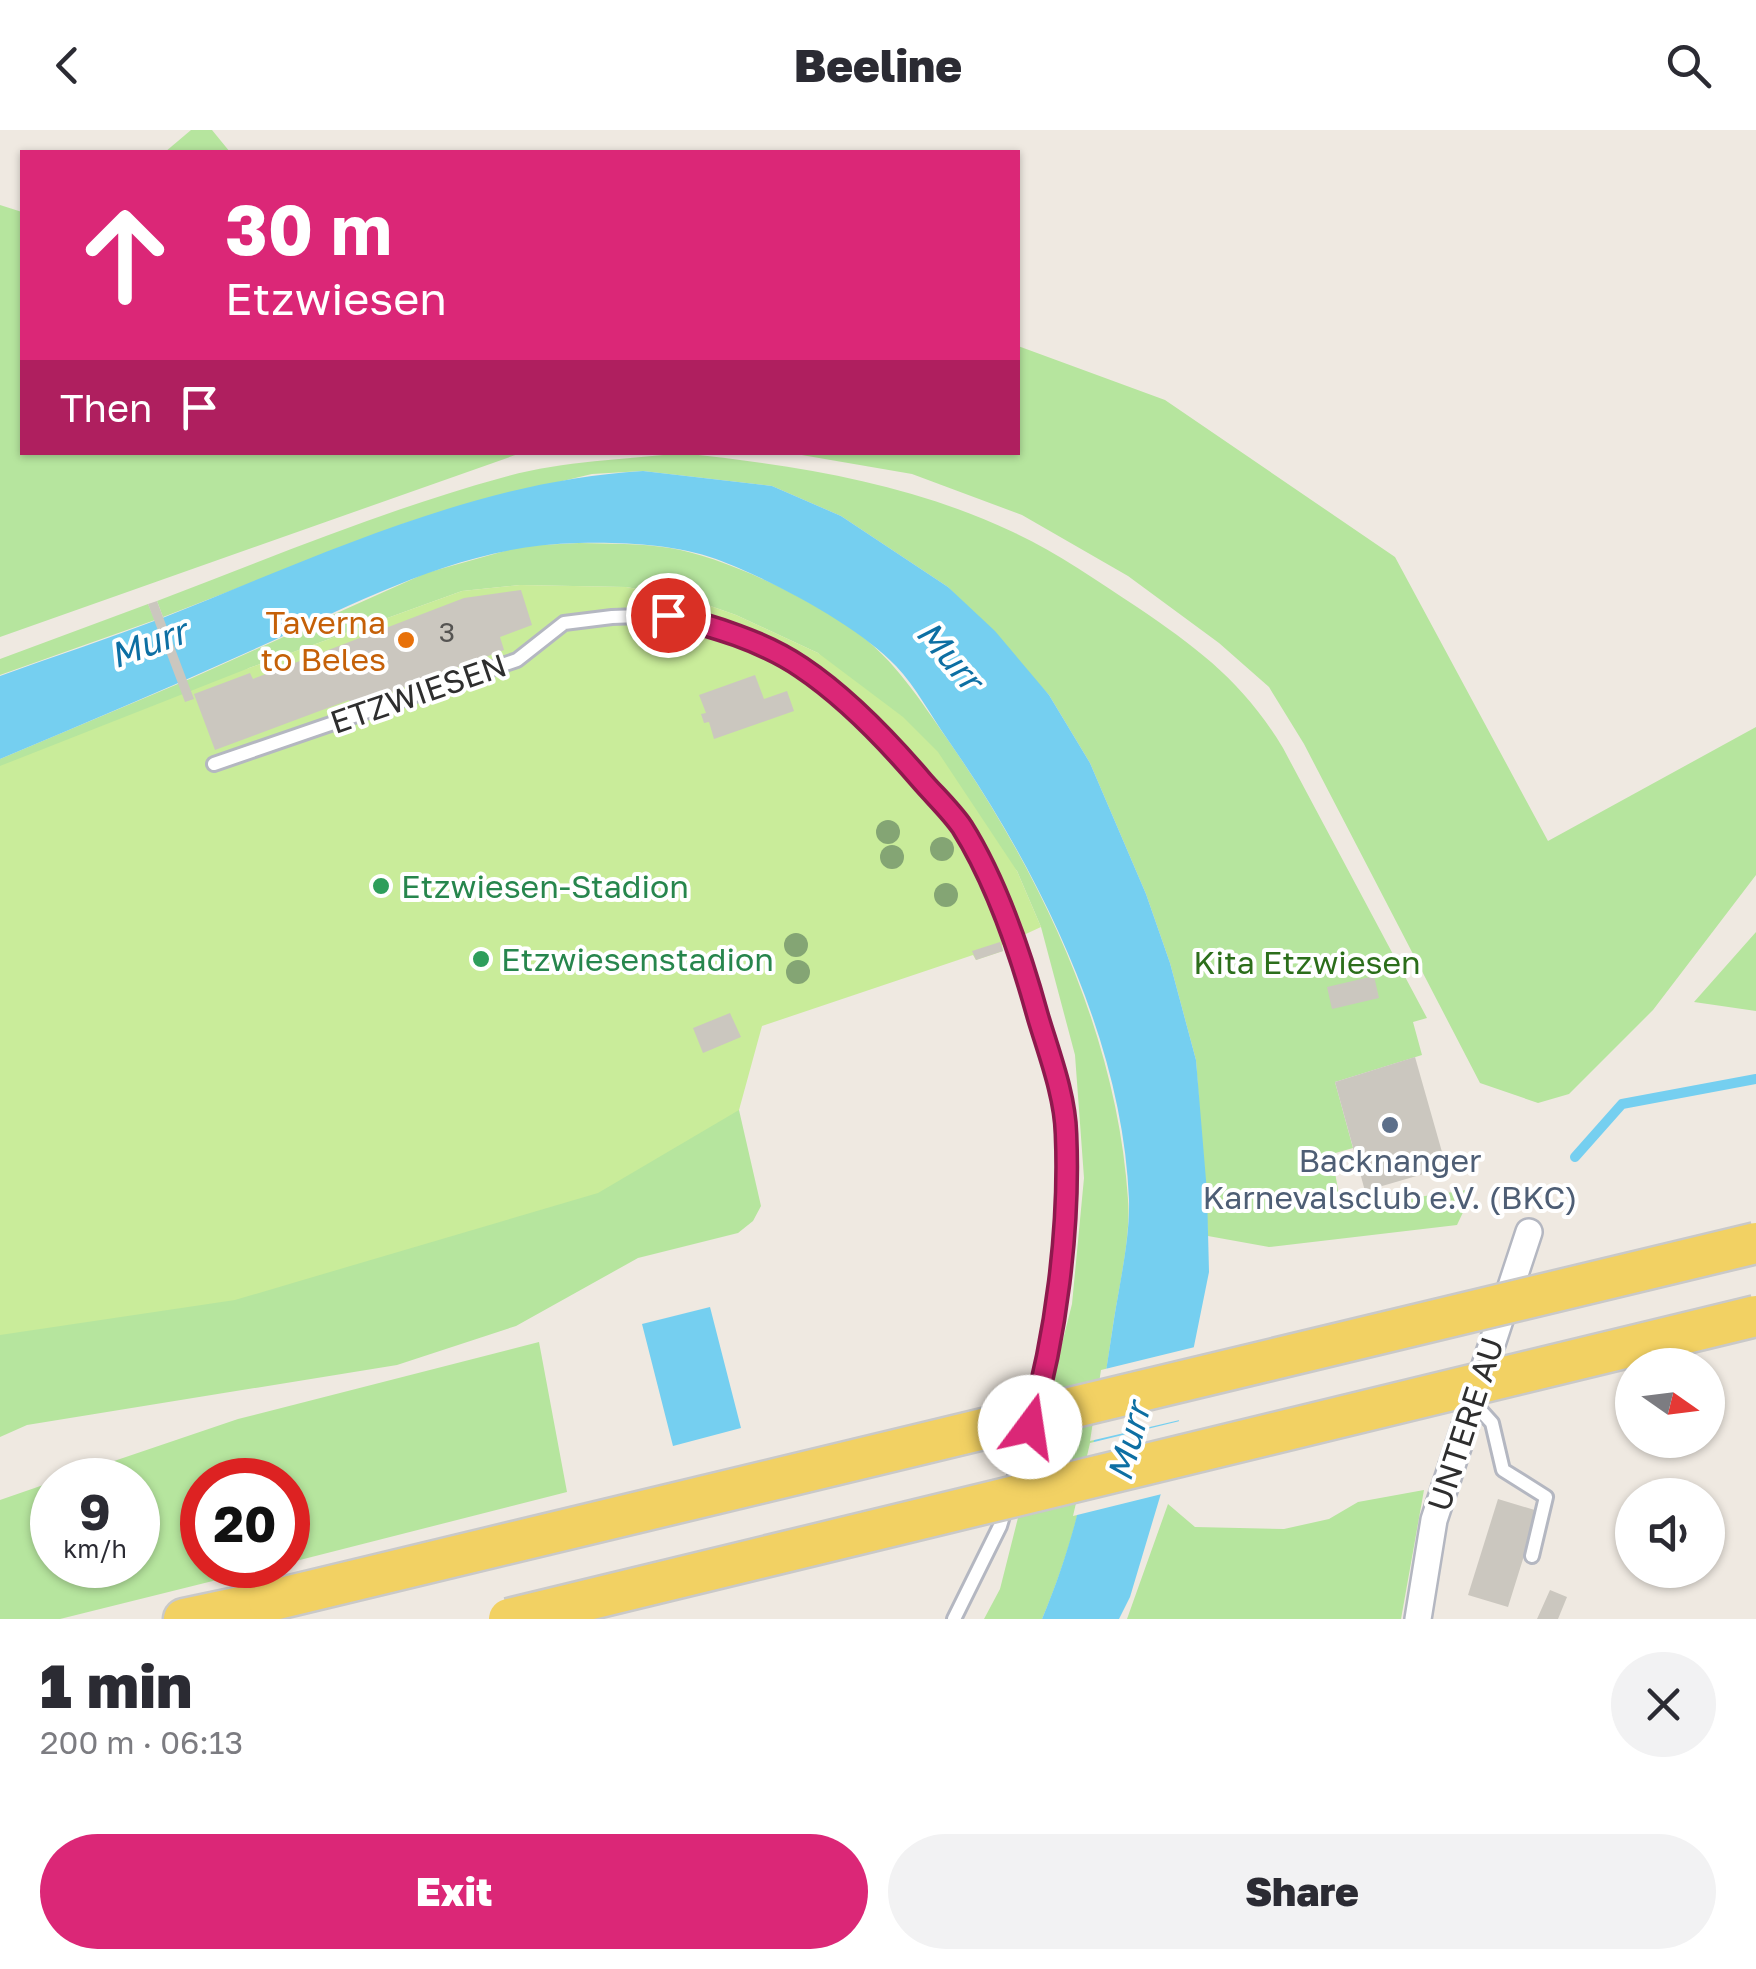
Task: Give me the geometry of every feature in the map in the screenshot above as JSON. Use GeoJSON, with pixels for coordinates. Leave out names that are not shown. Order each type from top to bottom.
{"type":"FeatureCollection","features":[{"type":"Feature","properties":{"kind":"main road"},"geometry":{"type":"LineString","coordinates":[[184,1619],[1756,1243]]}},
{"type":"Feature","properties":{"kind":"main road"},"geometry":{"type":"LineString","coordinates":[[509,1619],[1756,1316]]}},
{"type":"Feature","properties":{"kind":"street","name":"UNTERE AU"},"geometry":{"type":"LineString","coordinates":[[1418,1619],[1434,1520],[1529,1232]]}},
{"type":"Feature","properties":{"kind":"lane","name":"ETZWIESEN"},"geometry":{"type":"LineString","coordinates":[[214,764],[517,660],[564,623],[668,615],[715,627],[798,664],[828,687],[902,758],[962,826],[1007,919],[1044,1038],[1066,1132],[1058,1284],[1040,1394],[1000,1526],[954,1619]]}},
{"type":"Feature","properties":{"kind":"lane"},"geometry":{"type":"LineString","coordinates":[[1471,1400],[1492,1422],[1503,1470],[1546,1497],[1532,1556]]}},
{"type":"Feature","properties":{"kind":"green space"},"geometry":{"type":"Polygon","coordinates":[[[191,130],[212,130],[228,150],[167,150],[191,130]]]}},
{"type":"Feature","properties":{"kind":"green space"},"geometry":{"type":"Polygon","coordinates":[[[0,205],[20,211],[20,455],[515,455],[0,637],[0,205]]]}},
{"type":"Feature","properties":{"kind":"green space"},"geometry":{"type":"Polygon","coordinates":[[[1020,347],[1165,400],[1395,557],[1548,841],[1756,727],[1756,875],[1653,1010],[1569,1094],[1538,1103],[1480,1083],[1304,744],[1269,687],[1219,643],[1128,576],[1022,515],[912,474],[802,455],[1020,455],[1020,347]]]}},
{"type":"Feature","properties":{"kind":"green space","name":"Kita Etzwiesen"},"geometry":{"type":"Polygon","coordinates":[[[697,455],[851,479],[933,500],[1029,540],[1061,558],[1219,669],[1252,704],[1283,748],[1427,1018],[1413,1022],[1422,1055],[1335,1082],[1353,1148],[1332,1154],[1341,1208],[1474,1189],[1457,1225],[1269,1247],[1208,1236],[1196,1060],[1170,963],[1146,894],[1090,763],[1049,695],[948,587],[841,516],[772,486],[643,471],[592,474],[470,503],[403,524],[163,617],[157,601],[457,491],[568,464],[697,455]]]}},
{"type":"Feature","properties":{"kind":"green space"},"geometry":{"type":"Polygon","coordinates":[[[522,546],[659,546],[716,560],[791,593],[869,642],[917,696],[982,791],[1014,845],[1069,958],[1108,1077],[1121,1137],[1128,1228],[1088,1471],[1069,1545],[1042,1619],[984,1619],[1000,1589],[1072,1304],[1084,1178],[1075,1055],[1041,927],[1017,871],[818,653],[736,615],[685,597],[626,587],[520,585],[462,591],[249,668],[0,808],[0,759],[426,573],[522,546]]]}},
{"type":"Feature","properties":{"kind":"green space","name":"Etzwiesen-Stadion"},"geometry":{"type":"Polygon","coordinates":[[[520,585],[626,587],[685,597],[736,615],[818,653],[903,717],[938,752],[1017,871],[1041,927],[1002,945],[1003,951],[976,960],[973,955],[762,1026],[739,1110],[598,1193],[235,1300],[0,1335],[0,766],[249,668],[462,591],[520,585]]]}},
{"type":"Feature","properties":{"kind":"green space"},"geometry":{"type":"Polygon","coordinates":[[[148,604],[155,620],[0,675],[0,659],[148,604]]]}},
{"type":"Feature","properties":{"kind":"green space"},"geometry":{"type":"Polygon","coordinates":[[[1756,932],[1756,1011],[1694,1002],[1756,932]]]}},
{"type":"Feature","properties":{"kind":"green space"},"geometry":{"type":"Polygon","coordinates":[[[741,1037],[739,1110],[761,1206],[753,1221],[738,1233],[638,1258],[516,1326],[397,1365],[27,1425],[0,1437],[0,1202],[741,1037]]]}},
{"type":"Feature","properties":{"kind":"green space"},"geometry":{"type":"Polygon","coordinates":[[[539,1342],[567,1492],[310,1557],[310,1458],[180,1458],[180,1588],[185,1588],[60,1619],[0,1619],[0,1500],[30,1490],[30,1588],[160,1588],[160,1458],[123,1458],[238,1419],[539,1342]]]}},
{"type":"Feature","properties":{"kind":"green space"},"geometry":{"type":"Polygon","coordinates":[[[1424,1490],[1401,1619],[1127,1619],[1168,1504],[1195,1527],[1284,1529],[1329,1519],[1358,1502],[1424,1490]]]}},
{"type":"Feature","properties":{"kind":"water","name":"Murr"},"geometry":{"type":"Polygon","coordinates":[[[643,471],[772,486],[841,516],[948,587],[995,631],[1049,695],[1090,763],[1146,894],[1170,963],[1196,1060],[1209,1272],[1171,1460],[1130,1597],[1119,1619],[1042,1619],[1069,1545],[1088,1471],[1126,1244],[1129,1200],[1111,1078],[1070,958],[1013,844],[910,683],[860,635],[786,591],[700,554],[630,544],[534,546],[491,554],[408,581],[0,759],[0,676],[165,617],[399,525],[519,489],[643,471]]]}},
{"type":"Feature","properties":{"kind":"water"},"geometry":{"type":"Polygon","coordinates":[[[710,1307],[741,1428],[673,1446],[642,1324],[710,1307]]]}},
{"type":"Feature","properties":{"kind":"pier"},"geometry":{"type":"Polygon","coordinates":[[[1199,1346],[1184,1419],[1090,1441],[1101,1370],[1199,1346]]]}},
{"type":"Feature","properties":{"kind":"pier"},"geometry":{"type":"Polygon","coordinates":[[[1184,1420],[1166,1493],[1073,1516],[1090,1443],[1184,1420]]]}},
{"type":"Feature","properties":{"kind":"building"},"geometry":{"type":"Polygon","coordinates":[[[521,590],[532,625],[500,637],[504,650],[352,707],[349,700],[215,750],[194,694],[250,673],[253,679],[464,598],[521,590]]]}},
{"type":"Feature","properties":{"kind":"building"},"geometry":{"type":"Polygon","coordinates":[[[157,601],[194,699],[185,702],[148,604],[157,601]]]}},
{"type":"Feature","properties":{"kind":"building"},"geometry":{"type":"Polygon","coordinates":[[[755,675],[764,699],[787,691],[794,711],[714,739],[709,722],[704,723],[701,714],[706,713],[699,695],[755,675]]]}},
{"type":"Feature","properties":{"kind":"building"},"geometry":{"type":"Polygon","coordinates":[[[1000,942],[1003,951],[976,960],[972,951],[1000,942]]]}},
{"type":"Feature","properties":{"kind":"building"},"geometry":{"type":"Polygon","coordinates":[[[1374,976],[1379,998],[1332,1009],[1327,987],[1374,976]]]}},
{"type":"Feature","properties":{"kind":"building"},"geometry":{"type":"Polygon","coordinates":[[[730,1013],[741,1037],[703,1053],[693,1028],[730,1013]]]}},
{"type":"Feature","properties":{"kind":"building"},"geometry":{"type":"Polygon","coordinates":[[[1415,1057],[1442,1152],[1433,1155],[1437,1170],[1365,1191],[1335,1082],[1415,1057]]]}},
{"type":"Feature","properties":{"kind":"building"},"geometry":{"type":"Polygon","coordinates":[[[1498,1499],[1538,1511],[1508,1607],[1468,1595],[1498,1499]]]}},
{"type":"Feature","properties":{"kind":"building"},"geometry":{"type":"Polygon","coordinates":[[[1550,1590],[1567,1597],[1558,1619],[1537,1619],[1550,1590]]]}},
{"type":"Feature","properties":{"kind":"waterway"},"geometry":{"type":"LineString","coordinates":[[1575,1157],[1622,1104],[1756,1079]]}},
{"type":"Feature","properties":{"kind":"place","name":"Taverna to Beles"},"geometry":{"type":"Point","coordinates":[406,640]}},
{"type":"Feature","properties":{"kind":"place","name":"Etzwiesen-Stadion"},"geometry":{"type":"Point","coordinates":[381,886]}},
{"type":"Feature","properties":{"kind":"place","name":"Etzwiesenstadion"},"geometry":{"type":"Point","coordinates":[481,959]}},
{"type":"Feature","properties":{"kind":"place","name":"Backnanger Karnevalsclub e.V. (BKC)"},"geometry":{"type":"Point","coordinates":[1390,1125]}},
{"type":"Feature","properties":{"kind":"route"},"geometry":{"type":"LineString","coordinates":[[668,615],[715,627],[763,648],[798,664],[828,687],[902,758],[962,826],[1007,919],[1049,1054],[1066,1132],[1062,1256],[1040,1394],[1030,1427]]}}]}
